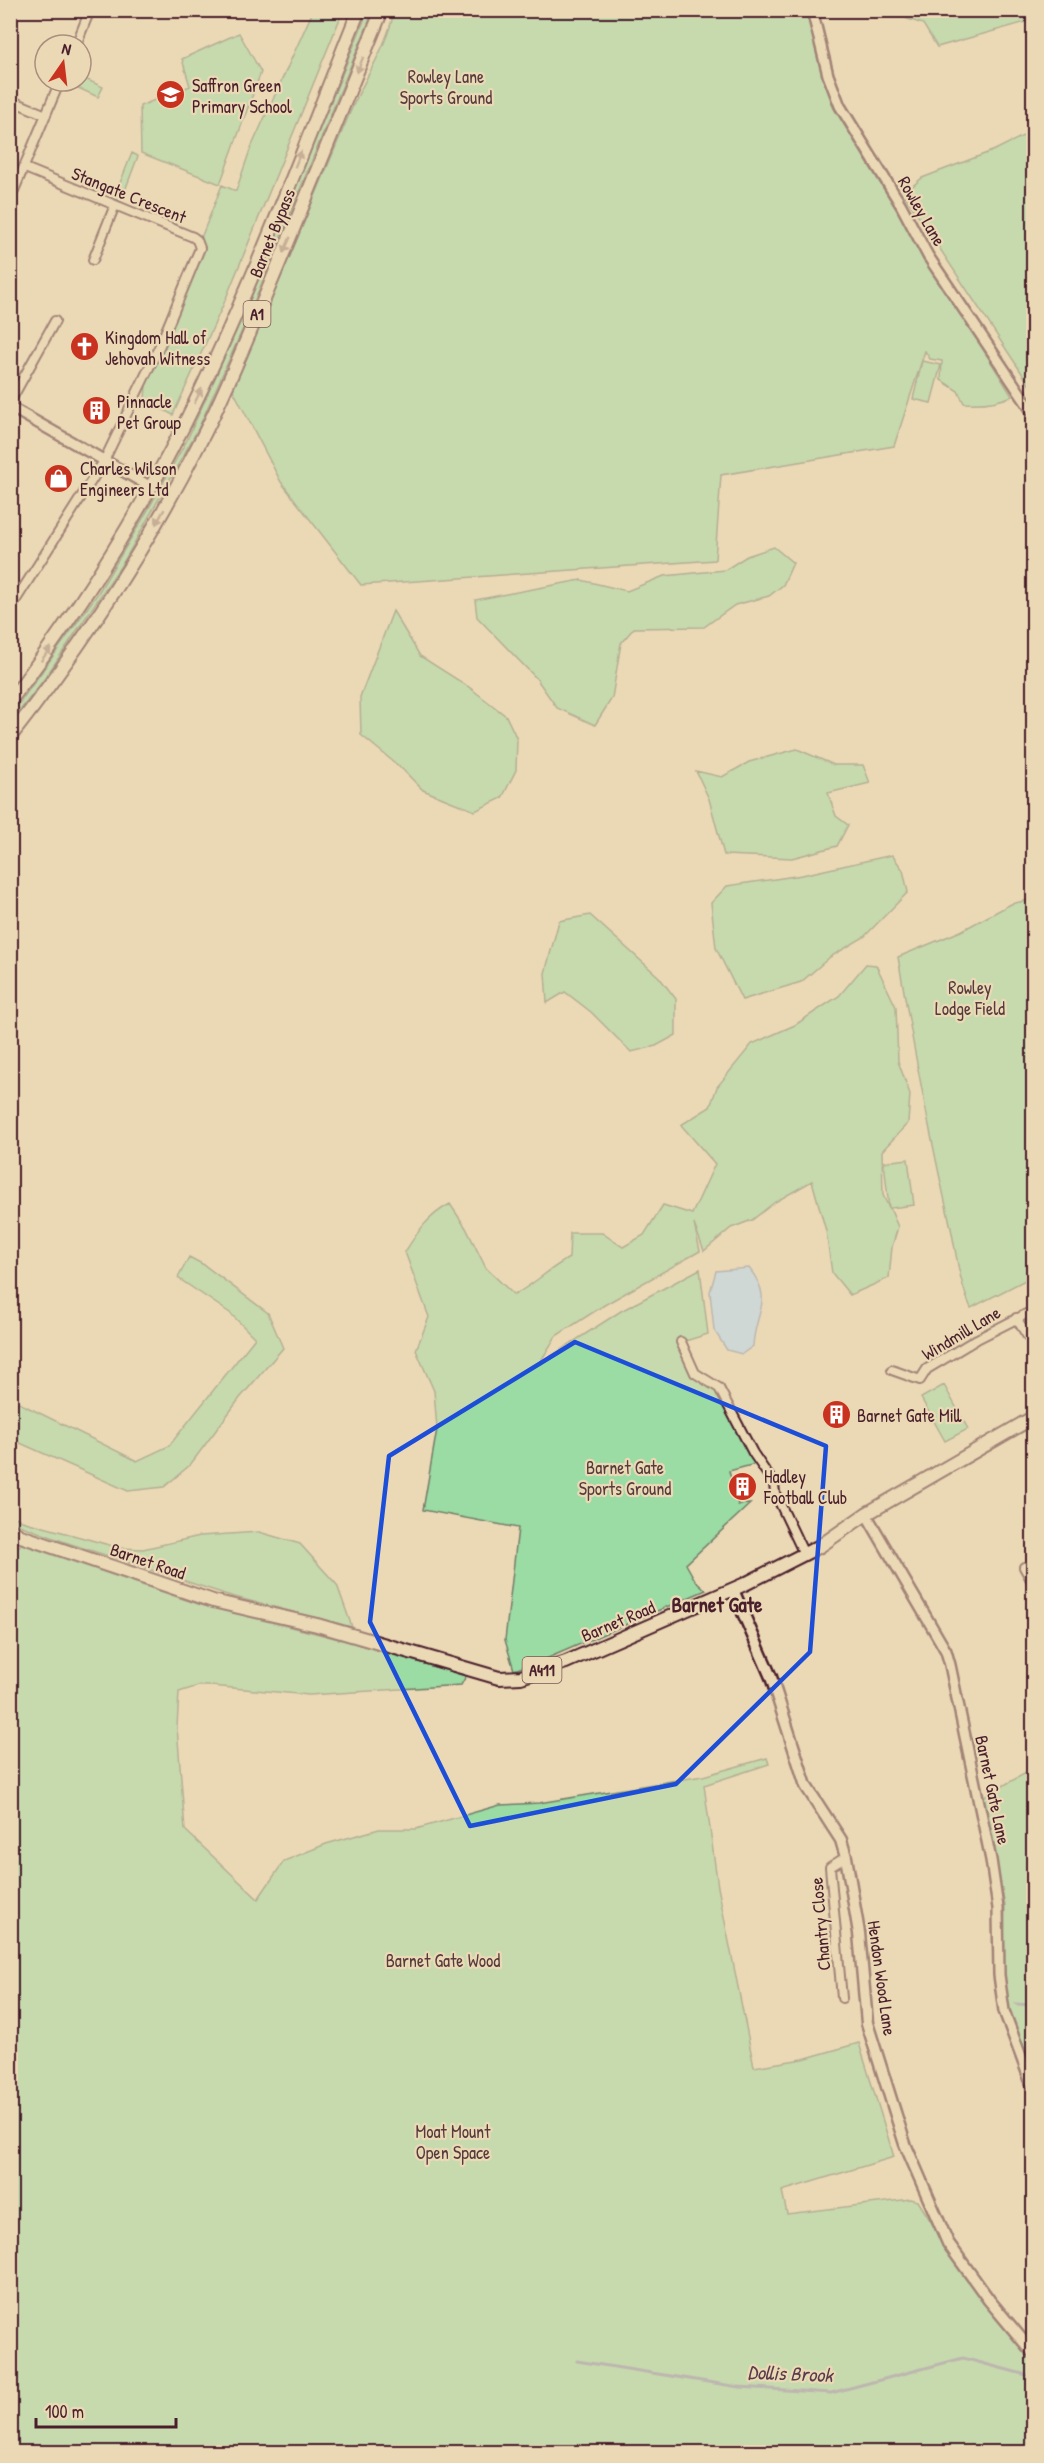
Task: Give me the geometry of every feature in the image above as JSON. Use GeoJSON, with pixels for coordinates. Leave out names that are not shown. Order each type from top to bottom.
{"type":"FeatureCollection","features":[{"type":"Feature","properties":{"kind":"main road","name":"Barnet Bypass"},"geometry":{"type":"LineString","coordinates":[[10,701],[86,595],[151,487],[183,426],[227,333],[359,10]]}},
{"type":"Feature","properties":{"kind":"main road","name":"Barnet Bypass"},"geometry":{"type":"LineString","coordinates":[[10,737],[47,690],[106,605],[148,538],[201,440],[273,279],[382,10]]}},
{"type":"Feature","properties":{"kind":"main road","name":"Barnet Road"},"geometry":{"type":"LineString","coordinates":[[10,1530],[21,1536],[213,1601],[317,1625],[499,1678],[521,1677],[566,1662],[733,1590],[804,1554],[866,1514],[1034,1417]]}},
{"type":"Feature","properties":{"kind":"main road","name":"Hendon Wood Lane"},"geometry":{"type":"LineString","coordinates":[[733,1590],[771,1677],[806,1786],[841,1840],[859,1933],[867,2023],[905,2144],[948,2243],[989,2300],[1034,2354]]}},
{"type":"Feature","properties":{"kind":"street"},"geometry":{"type":"LineString","coordinates":[[81,33],[90,10]]}},
{"type":"Feature","properties":{"kind":"street","name":"Rowley Lane"},"geometry":{"type":"LineString","coordinates":[[812,10],[828,75],[840,106],[902,205],[928,256],[1034,414]]}},
{"type":"Feature","properties":{"kind":"street"},"geometry":{"type":"LineString","coordinates":[[10,200],[55,93]]}},
{"type":"Feature","properties":{"kind":"street"},"geometry":{"type":"LineString","coordinates":[[10,100],[46,115]]}},
{"type":"Feature","properties":{"kind":"street","name":"Stangate Crescent"},"geometry":{"type":"LineString","coordinates":[[25,168],[193,237],[200,248],[160,345],[104,461]]}},
{"type":"Feature","properties":{"kind":"street"},"geometry":{"type":"LineString","coordinates":[[93,261],[115,205]]}},
{"type":"Feature","properties":{"kind":"street"},"geometry":{"type":"LineString","coordinates":[[10,402],[55,321]]}},
{"type":"Feature","properties":{"kind":"street"},"geometry":{"type":"LineString","coordinates":[[10,407],[151,487]]}},
{"type":"Feature","properties":{"kind":"street"},"geometry":{"type":"LineString","coordinates":[[10,609],[43,561],[104,461]]}},
{"type":"Feature","properties":{"kind":"street","name":"Windmill Lane"},"geometry":{"type":"LineString","coordinates":[[892,1370],[920,1380],[927,1369],[1034,1310]]}},
{"type":"Feature","properties":{"kind":"street","name":"Windmill Lane"},"geometry":{"type":"LineString","coordinates":[[1016,1318],[1034,1346]]}},
{"type":"Feature","properties":{"kind":"street"},"geometry":{"type":"LineString","coordinates":[[681,1342],[695,1373],[719,1388],[753,1453],[774,1484],[775,1493],[804,1554]]}},
{"type":"Feature","properties":{"kind":"street","name":"Barnet Gate Lane"},"geometry":{"type":"LineString","coordinates":[[866,1514],[946,1651],[991,1860],[998,1908],[999,1975],[1004,2011],[1034,2091]]}},
{"type":"Feature","properties":{"kind":"street"},"geometry":{"type":"LineString","coordinates":[[1024,1567],[1033,1581]]}},
{"type":"Feature","properties":{"kind":"street","name":"Chantry Close"},"geometry":{"type":"LineString","coordinates":[[842,1998],[830,1867],[846,1857]]}},
{"type":"Feature","properties":{"kind":"highlighted area"},"geometry":{"type":"Polygon","coordinates":[[[575,1342],[826,1446],[810,1652],[676,1784],[470,1826],[370,1622],[389,1456],[575,1342]]]}},
{"type":"Feature","properties":{"kind":"green space","name":"Rowley Lane Sports Ground"},"geometry":{"type":"Polygon","coordinates":[[[808,10],[833,107],[1012,396],[989,402],[964,403],[958,391],[941,380],[942,361],[930,359],[925,351],[894,446],[721,475],[715,560],[361,585],[281,482],[233,390],[349,115],[386,38],[394,11],[808,10]]]}},
{"type":"Feature","properties":{"kind":"green space"},"geometry":{"type":"Polygon","coordinates":[[[313,11],[343,11],[224,303],[173,415],[145,400],[146,385],[202,255],[204,248],[201,238],[222,185],[236,191],[250,150],[313,11]]]}},
{"type":"Feature","properties":{"kind":"green space"},"geometry":{"type":"Polygon","coordinates":[[[368,11],[373,11],[244,326],[198,429],[124,561],[45,678],[11,722],[11,715],[98,593],[187,440],[248,305],[368,11]]]}},
{"type":"Feature","properties":{"kind":"green space"},"geometry":{"type":"Polygon","coordinates":[[[884,11],[1033,11],[1033,20],[937,47],[923,24],[884,11]]]}},
{"type":"Feature","properties":{"kind":"green space"},"geometry":{"type":"Polygon","coordinates":[[[239,33],[261,72],[220,184],[141,153],[140,106],[190,86],[182,59],[239,33]]]}},
{"type":"Feature","properties":{"kind":"green space"},"geometry":{"type":"Polygon","coordinates":[[[93,82],[103,87],[98,97],[89,93],[93,93],[93,82]]]}},
{"type":"Feature","properties":{"kind":"green space"},"geometry":{"type":"Polygon","coordinates":[[[1033,131],[1033,390],[905,196],[907,191],[922,178],[995,150],[1033,131]]]}},
{"type":"Feature","properties":{"kind":"green space"},"geometry":{"type":"Polygon","coordinates":[[[132,153],[138,156],[121,201],[114,198],[132,153]]]}},
{"type":"Feature","properties":{"kind":"green space"},"geometry":{"type":"Polygon","coordinates":[[[922,361],[941,365],[931,403],[913,399],[922,361]]]}},
{"type":"Feature","properties":{"kind":"green space"},"geometry":{"type":"Polygon","coordinates":[[[774,547],[793,563],[783,585],[769,596],[735,605],[704,627],[634,628],[621,643],[612,698],[595,725],[557,708],[536,678],[477,617],[475,600],[581,580],[627,591],[664,576],[725,570],[747,556],[774,547]]]}},
{"type":"Feature","properties":{"kind":"green space"},"geometry":{"type":"Polygon","coordinates":[[[393,611],[420,656],[469,687],[506,716],[517,739],[516,770],[502,798],[475,811],[423,790],[401,768],[361,735],[360,697],[393,611]]]}},
{"type":"Feature","properties":{"kind":"green space"},"geometry":{"type":"Polygon","coordinates":[[[797,749],[834,765],[863,765],[870,783],[828,793],[836,816],[848,825],[837,846],[792,858],[724,855],[709,799],[696,771],[722,777],[749,762],[797,749]]]}},
{"type":"Feature","properties":{"kind":"green space"},"geometry":{"type":"Polygon","coordinates":[[[892,855],[903,870],[908,892],[864,937],[830,957],[801,982],[742,1000],[716,948],[711,903],[727,886],[802,875],[892,855]]]}},
{"type":"Feature","properties":{"kind":"green space","name":"Rowley Lodge Field"},"geometry":{"type":"Polygon","coordinates":[[[1033,899],[1033,1276],[971,1308],[960,1275],[915,1056],[898,957],[961,931],[1011,904],[1033,899]]]}},
{"type":"Feature","properties":{"kind":"green space"},"geometry":{"type":"Polygon","coordinates":[[[590,915],[659,977],[676,999],[676,1035],[656,1046],[631,1052],[591,1012],[565,992],[547,1003],[545,973],[559,921],[590,915]]]}},
{"type":"Feature","properties":{"kind":"green space","name":"Barnet Gate Sports Ground"},"geometry":{"type":"Polygon","coordinates":[[[866,964],[876,965],[896,1007],[898,1061],[910,1094],[908,1123],[882,1151],[883,1195],[889,1208],[884,1162],[908,1159],[914,1205],[890,1208],[898,1227],[892,1247],[889,1278],[850,1295],[832,1273],[826,1231],[812,1181],[775,1202],[752,1220],[731,1228],[704,1251],[694,1224],[700,1251],[606,1304],[556,1336],[539,1364],[621,1311],[700,1269],[708,1334],[682,1342],[695,1373],[719,1388],[759,1463],[729,1471],[738,1505],[750,1504],[686,1564],[695,1580],[706,1590],[541,1661],[514,1670],[505,1640],[518,1528],[423,1510],[437,1429],[434,1391],[416,1350],[429,1317],[405,1252],[424,1225],[450,1204],[466,1228],[486,1268],[514,1295],[569,1258],[570,1233],[602,1233],[623,1247],[644,1235],[663,1205],[692,1214],[715,1164],[681,1125],[710,1107],[717,1087],[752,1044],[795,1025],[839,996],[866,964]]]}},
{"type":"Feature","properties":{"kind":"green space"},"geometry":{"type":"Polygon","coordinates":[[[189,1257],[204,1265],[268,1313],[283,1348],[240,1398],[190,1465],[164,1487],[128,1491],[11,1439],[11,1399],[137,1461],[169,1446],[255,1338],[230,1313],[178,1278],[189,1257]]]}},
{"type":"Feature","properties":{"kind":"green space"},"geometry":{"type":"Polygon","coordinates":[[[944,1385],[968,1429],[945,1441],[921,1398],[944,1385]]]}},
{"type":"Feature","properties":{"kind":"green space"},"geometry":{"type":"Polygon","coordinates":[[[10,1514],[22,1521],[120,1548],[143,1549],[200,1536],[259,1532],[300,1544],[337,1585],[352,1627],[231,1596],[65,1542],[11,1522],[10,1514]]]}},
{"type":"Feature","properties":{"kind":"green space","name":"Moat Mount Open Space"},"geometry":{"type":"Polygon","coordinates":[[[21,1544],[201,1605],[355,1643],[466,1676],[461,1685],[309,1695],[211,1686],[198,1686],[179,1692],[177,1727],[185,1830],[258,1899],[284,1861],[326,1844],[379,1829],[416,1829],[500,1805],[539,1803],[703,1776],[767,1758],[769,1764],[704,1785],[718,1887],[754,2067],[803,2059],[859,2043],[894,2157],[782,2191],[787,2214],[911,2199],[918,2201],[945,2244],[1033,2359],[1033,2452],[11,2452],[10,1557],[21,1544]]]}},
{"type":"Feature","properties":{"kind":"green space"},"geometry":{"type":"Polygon","coordinates":[[[1033,1769],[1033,2069],[1011,2017],[1003,1976],[1005,1905],[983,1797],[1033,1769]]]}},
{"type":"Feature","properties":{"kind":"water"},"geometry":{"type":"Polygon","coordinates":[[[749,1268],[761,1289],[762,1306],[753,1346],[742,1354],[727,1350],[714,1330],[710,1292],[716,1271],[749,1268]]]}},
{"type":"Feature","properties":{"kind":"waterway"},"geometry":{"type":"LineString","coordinates":[[1016,2004],[1034,2005]]}},
{"type":"Feature","properties":{"kind":"waterway","name":"Dollis Brook"},"geometry":{"type":"LineString","coordinates":[[577,2361],[739,2387],[831,2393],[963,2358],[1034,2377]]}},
{"type":"Feature","properties":{"kind":"place","name":"Saffron Green Primary School"},"geometry":{"type":"Point","coordinates":[171,95]}},
{"type":"Feature","properties":{"kind":"place","name":"Kingdom Hall of Jehovah Witness"},"geometry":{"type":"Point","coordinates":[84,347]}},
{"type":"Feature","properties":{"kind":"place","name":"Pinnacle Pet Group"},"geometry":{"type":"Point","coordinates":[96,411]}},
{"type":"Feature","properties":{"kind":"place","name":"Charles Wilson Engineers Ltd"},"geometry":{"type":"Point","coordinates":[59,478]}},
{"type":"Feature","properties":{"kind":"place","name":"Barnet Gate Mill"},"geometry":{"type":"Point","coordinates":[836,1415]}},
{"type":"Feature","properties":{"kind":"place","name":"Hadley Football Club"},"geometry":{"type":"Point","coordinates":[743,1486]}},
{"type":"Feature","properties":{"kind":"district","name":"Barnet Gate"},"geometry":{"type":"Point","coordinates":[717,1604]}},
{"type":"Feature","properties":{"kind":"park label","name":"Barnet Gate Wood"},"geometry":{"type":"Point","coordinates":[443,1960]}}]}
